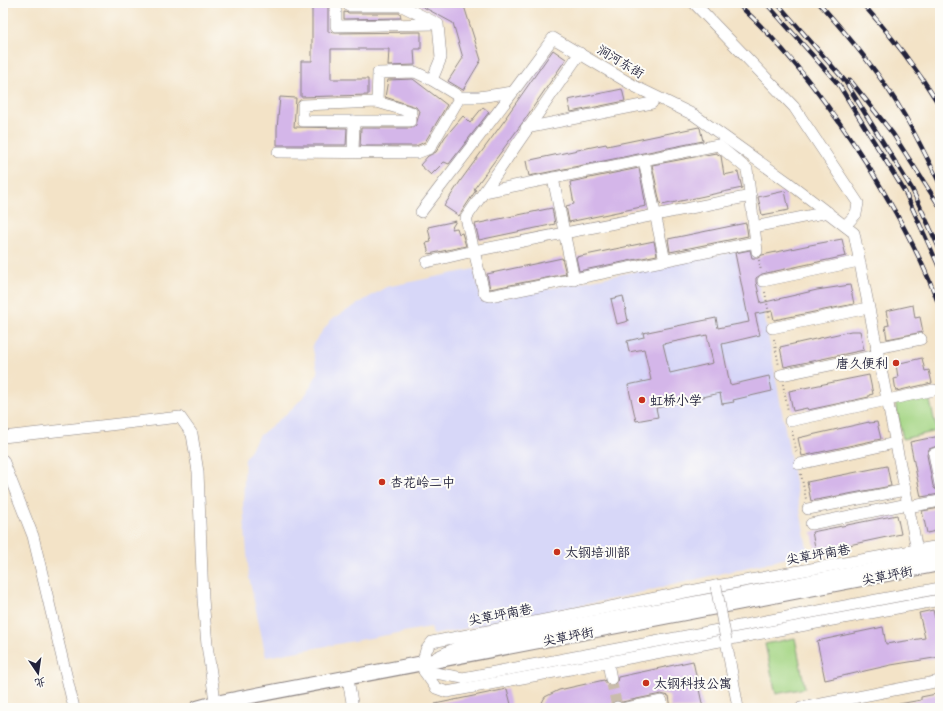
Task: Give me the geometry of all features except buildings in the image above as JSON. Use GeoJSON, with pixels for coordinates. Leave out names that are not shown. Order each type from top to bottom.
{"type":"FeatureCollection","features":[{"type":"Feature","properties":{"kind":"main road","name":"尖草坪街"},"geometry":{"type":"LineString","coordinates":[[220,706],[940,564]]}},
{"type":"Feature","properties":{"kind":"main road","name":"尖草坪街"},"geometry":{"type":"LineString","coordinates":[[197,708],[220,706],[349,685],[423,667],[940,573]]}},
{"type":"Feature","properties":{"kind":"street"},"geometry":{"type":"LineString","coordinates":[[336,3],[336,26],[438,24]]}},
{"type":"Feature","properties":{"kind":"street"},"geometry":{"type":"LineString","coordinates":[[349,3],[349,6],[402,6],[438,24]]}},
{"type":"Feature","properties":{"kind":"street"},"geometry":{"type":"LineString","coordinates":[[694,3],[794,107],[858,203],[856,214],[849,230],[859,261],[917,550]]}},
{"type":"Feature","properties":{"kind":"street"},"geometry":{"type":"LineString","coordinates":[[432,80],[441,58],[438,24]]}},
{"type":"Feature","properties":{"kind":"street","name":"涧河东街"},"geometry":{"type":"LineString","coordinates":[[421,212],[553,38],[636,87],[694,115],[828,212],[849,230]]}},
{"type":"Feature","properties":{"kind":"street"},"geometry":{"type":"LineString","coordinates":[[484,192],[718,145],[747,169],[756,247],[665,261],[490,296],[486,295],[466,218],[580,53]]}},
{"type":"Feature","properties":{"kind":"street"},"geometry":{"type":"LineString","coordinates":[[377,102],[378,73],[414,72],[432,80],[460,96],[478,98],[513,92]]}},
{"type":"Feature","properties":{"kind":"street"},"geometry":{"type":"LineString","coordinates":[[278,152],[417,153],[430,148],[460,96]]}},
{"type":"Feature","properties":{"kind":"street"},"geometry":{"type":"LineString","coordinates":[[377,102],[411,112],[410,121],[303,122],[303,105],[377,102]]}},
{"type":"Feature","properties":{"kind":"street"},"geometry":{"type":"LineString","coordinates":[[527,128],[652,103]]}},
{"type":"Feature","properties":{"kind":"street"},"geometry":{"type":"LineString","coordinates":[[353,152],[354,121]]}},
{"type":"Feature","properties":{"kind":"street"},"geometry":{"type":"LineString","coordinates":[[644,160],[665,261]]}},
{"type":"Feature","properties":{"kind":"street"},"geometry":{"type":"LineString","coordinates":[[553,178],[574,280]]}},
{"type":"Feature","properties":{"kind":"street"},"geometry":{"type":"LineString","coordinates":[[427,262],[474,251],[751,196]]}},
{"type":"Feature","properties":{"kind":"street"},"geometry":{"type":"LineString","coordinates":[[754,227],[828,212]]}},
{"type":"Feature","properties":{"kind":"street"},"geometry":{"type":"LineString","coordinates":[[763,281],[859,261]]}},
{"type":"Feature","properties":{"kind":"street"},"geometry":{"type":"LineString","coordinates":[[772,328],[868,308]]}},
{"type":"Feature","properties":{"kind":"street"},"geometry":{"type":"LineString","coordinates":[[781,375],[877,352],[921,339]]}},
{"type":"Feature","properties":{"kind":"street"},"geometry":{"type":"LineString","coordinates":[[790,421],[934,390]]}},
{"type":"Feature","properties":{"kind":"street"},"geometry":{"type":"LineString","coordinates":[[3,437],[180,417],[192,434],[198,472],[203,599],[207,645],[220,706]]}},
{"type":"Feature","properties":{"kind":"street"},"geometry":{"type":"LineString","coordinates":[[799,464],[896,443]]}},
{"type":"Feature","properties":{"kind":"street"},"geometry":{"type":"LineString","coordinates":[[940,452],[934,454],[940,484]]}},
{"type":"Feature","properties":{"kind":"street"},"geometry":{"type":"LineString","coordinates":[[3,460],[33,536],[74,708]]}},
{"type":"Feature","properties":{"kind":"street"},"geometry":{"type":"LineString","coordinates":[[808,510],[905,490]]}},
{"type":"Feature","properties":{"kind":"street"},"geometry":{"type":"LineString","coordinates":[[811,524],[940,501]]}},
{"type":"Feature","properties":{"kind":"street","name":"尖草坪南巷"},"geometry":{"type":"LineString","coordinates":[[423,667],[426,650],[432,642],[716,586],[940,546]]}},
{"type":"Feature","properties":{"kind":"street"},"geometry":{"type":"LineString","coordinates":[[423,667],[460,646],[940,556]]}},
{"type":"Feature","properties":{"kind":"street"},"geometry":{"type":"LineString","coordinates":[[716,586],[738,708]]}},
{"type":"Feature","properties":{"kind":"street"},"geometry":{"type":"LineString","coordinates":[[423,667],[463,678],[940,588]]}},
{"type":"Feature","properties":{"kind":"street"},"geometry":{"type":"LineString","coordinates":[[423,667],[436,688],[447,692],[940,600]]}},
{"type":"Feature","properties":{"kind":"street"},"geometry":{"type":"LineString","coordinates":[[608,663],[611,679]]}},
{"type":"Feature","properties":{"kind":"street"},"geometry":{"type":"LineString","coordinates":[[801,708],[847,704],[940,681]]}},
{"type":"Feature","properties":{"kind":"street"},"geometry":{"type":"LineString","coordinates":[[349,685],[353,708]]}},
{"type":"Feature","properties":{"kind":"street"},"geometry":{"type":"LineString","coordinates":[[620,708],[662,700]]}},
{"type":"Feature","properties":{"kind":"path"},"geometry":{"type":"LineString","coordinates":[[756,247],[808,510]]}},
{"type":"Feature","properties":{"kind":"shaded area"},"geometry":{"type":"Polygon","coordinates":[[[752,248],[808,553],[613,599],[433,635],[431,627],[266,657],[249,577],[243,505],[245,459],[259,436],[291,410],[306,394],[318,373],[312,345],[331,320],[386,287],[474,269],[482,302],[752,248]]]}},
{"type":"Feature","properties":{"kind":"green space"},"geometry":{"type":"Polygon","coordinates":[[[928,393],[937,431],[903,439],[895,401],[928,393]]]}},
{"type":"Feature","properties":{"kind":"green space"},"geometry":{"type":"Polygon","coordinates":[[[795,638],[805,688],[776,694],[765,644],[795,638]]]}},
{"type":"Feature","properties":{"kind":"tunnel"},"geometry":{"type":"LineString","coordinates":[[611,679],[617,707]]}},
{"type":"Feature","properties":{"kind":"railway"},"geometry":{"type":"LineString","coordinates":[[737,3],[774,39],[791,59],[853,142],[898,216],[925,270],[940,308]]}},
{"type":"Feature","properties":{"kind":"railway"},"geometry":{"type":"LineString","coordinates":[[766,3],[839,85],[905,192],[940,269]]}},
{"type":"Feature","properties":{"kind":"railway"},"geometry":{"type":"LineString","coordinates":[[777,3],[845,81],[912,189],[940,250]]}},
{"type":"Feature","properties":{"kind":"railway"},"geometry":{"type":"LineString","coordinates":[[819,3],[854,44],[887,87],[897,102],[940,184]]}},
{"type":"Feature","properties":{"kind":"railway"},"geometry":{"type":"LineString","coordinates":[[862,3],[903,53],[940,106]]}},
{"type":"Feature","properties":{"kind":"railway"},"geometry":{"type":"LineString","coordinates":[[850,80],[893,134],[940,207]]}},
{"type":"Feature","properties":{"kind":"place","name":"唐久便利"},"geometry":{"type":"Point","coordinates":[896,363]}},
{"type":"Feature","properties":{"kind":"place","name":"虹桥小学"},"geometry":{"type":"Point","coordinates":[642,400]}},
{"type":"Feature","properties":{"kind":"place","name":"杏花岭二中"},"geometry":{"type":"Point","coordinates":[382,482]}},
{"type":"Feature","properties":{"kind":"place","name":"太钢培训部"},"geometry":{"type":"Point","coordinates":[557,552]}},
{"type":"Feature","properties":{"kind":"place","name":"太钢科技公寓"},"geometry":{"type":"Point","coordinates":[646,683]}}]}
